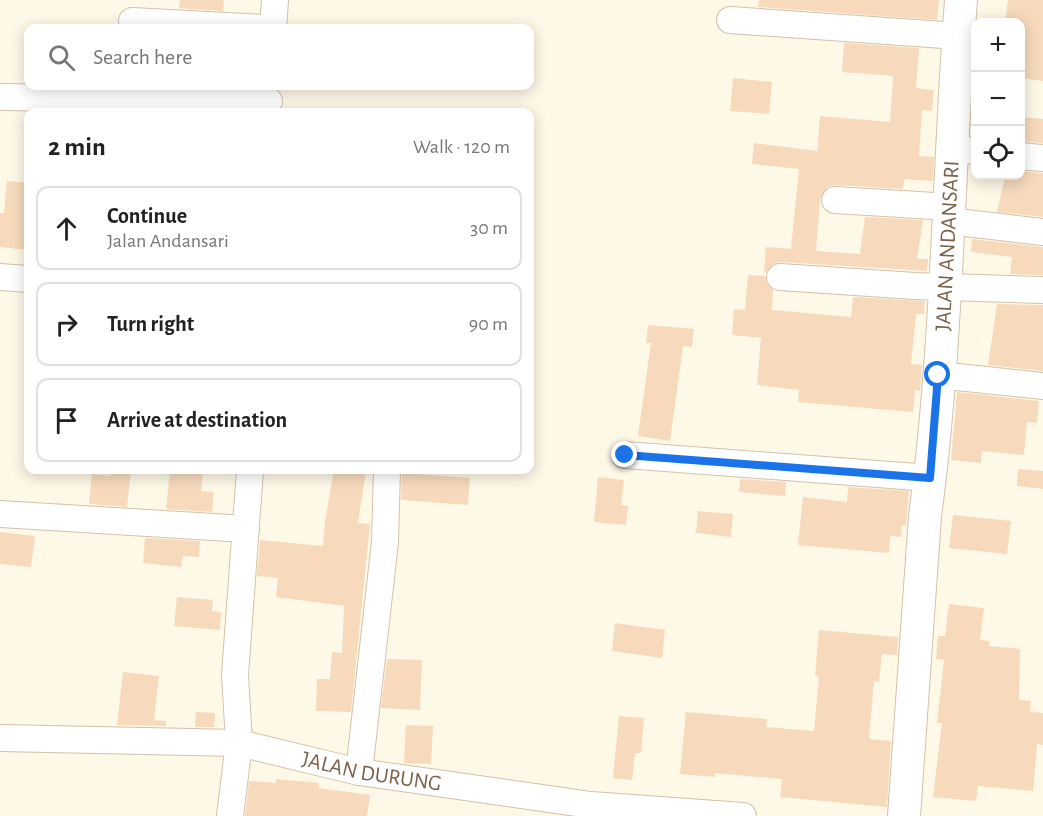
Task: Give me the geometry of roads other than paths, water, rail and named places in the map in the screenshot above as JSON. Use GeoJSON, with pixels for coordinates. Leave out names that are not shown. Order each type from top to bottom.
{"type":"FeatureCollection","features":[{"type":"Feature","properties":{"kind":"street"},"geometry":{"type":"LineString","coordinates":[[273,24],[274,0]]}},
{"type":"Feature","properties":{"kind":"street","name":"JALAN ANDANSARI"},"geometry":{"type":"LineString","coordinates":[[904,816],[950,214],[964,150],[958,36],[961,0]]}},
{"type":"Feature","properties":{"kind":"street"},"geometry":{"type":"LineString","coordinates":[[730,20],[958,36]]}},
{"type":"Feature","properties":{"kind":"street"},"geometry":{"type":"LineString","coordinates":[[132,21],[188,24]]}},
{"type":"Feature","properties":{"kind":"street"},"geometry":{"type":"LineString","coordinates":[[0,98],[269,100]]}},
{"type":"Feature","properties":{"kind":"street"},"geometry":{"type":"LineString","coordinates":[[1025,156],[1043,158]]}},
{"type":"Feature","properties":{"kind":"street"},"geometry":{"type":"LineString","coordinates":[[835,200],[950,214],[1043,232]]}},
{"type":"Feature","properties":{"kind":"street"},"geometry":{"type":"LineString","coordinates":[[0,277],[24,279]]}},
{"type":"Feature","properties":{"kind":"street"},"geometry":{"type":"LineString","coordinates":[[780,277],[1043,290]]}},
{"type":"Feature","properties":{"kind":"street"},"geometry":{"type":"LineString","coordinates":[[938,375],[1043,386]]}},
{"type":"Feature","properties":{"kind":"street"},"geometry":{"type":"LineString","coordinates":[[625,455],[930,478]]}},
{"type":"Feature","properties":{"kind":"street"},"geometry":{"type":"LineString","coordinates":[[230,816],[239,743],[235,675],[250,474]]}},
{"type":"Feature","properties":{"kind":"street"},"geometry":{"type":"LineString","coordinates":[[359,772],[386,542],[387,474]]}},
{"type":"Feature","properties":{"kind":"street"},"geometry":{"type":"LineString","coordinates":[[0,514],[246,529]]}},
{"type":"Feature","properties":{"kind":"street","name":"JALAN DURUNG"},"geometry":{"type":"LineString","coordinates":[[0,738],[239,743],[359,772],[553,808],[591,805],[743,816]]}}]}
